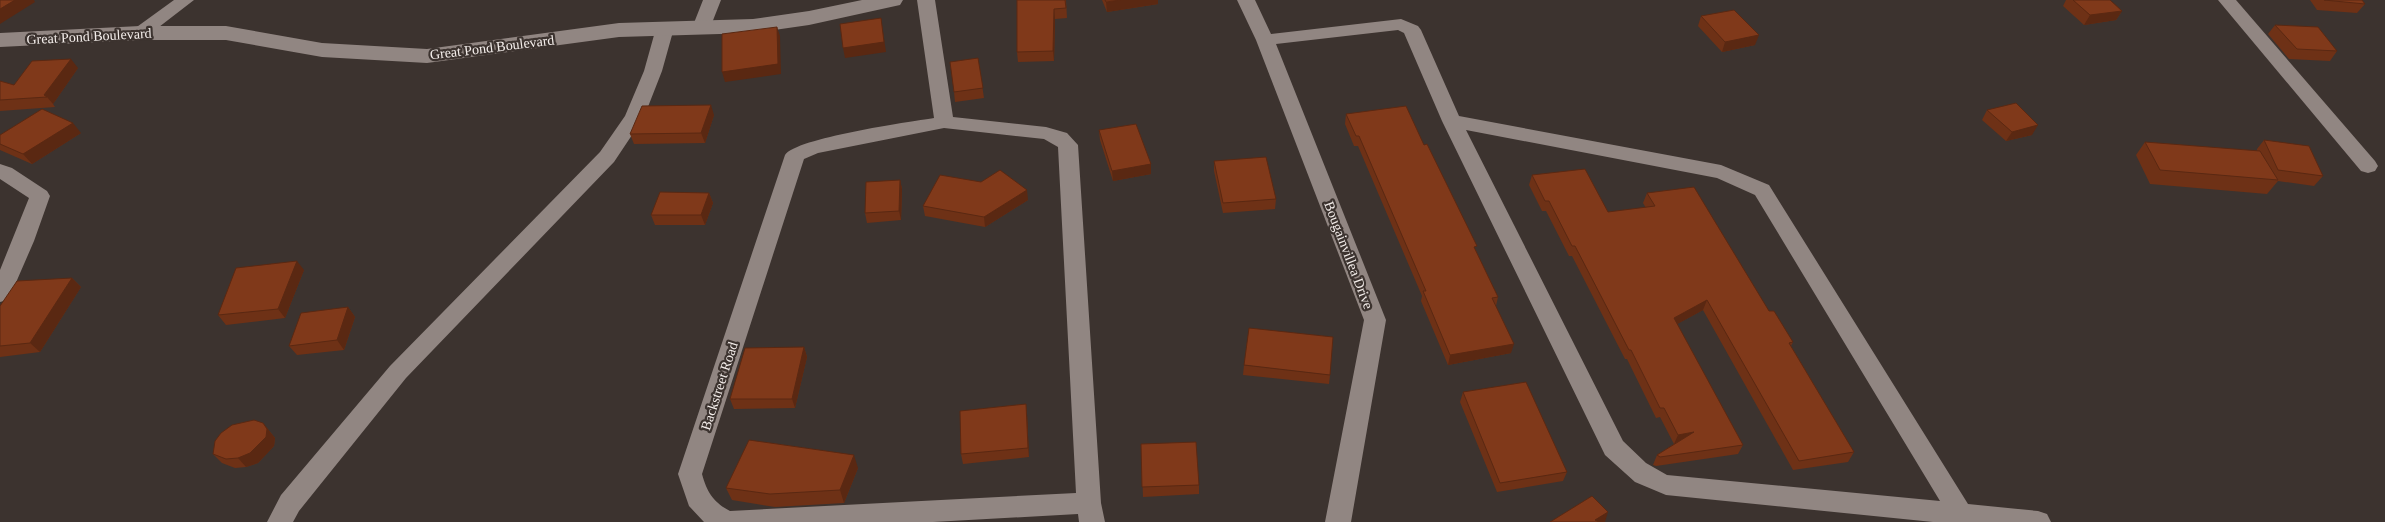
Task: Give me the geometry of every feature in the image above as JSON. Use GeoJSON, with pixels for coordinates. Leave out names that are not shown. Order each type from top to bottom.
{"type":"FeatureCollection","features":[{"type":"Feature","properties":{"kind":"street"},"geometry":{"type":"LineString","coordinates":[[140,33],[185,0]]}},
{"type":"Feature","properties":{"kind":"street"},"geometry":{"type":"LineString","coordinates":[[701,28],[712,0]]}},
{"type":"Feature","properties":{"kind":"street","name":"Great Pond Boulevard"},"geometry":{"type":"LineString","coordinates":[[0,40],[140,33],[226,33],[322,50],[427,56],[619,30],[753,26],[809,18],[892,0]]}},
{"type":"Feature","properties":{"kind":"street"},"geometry":{"type":"LineString","coordinates":[[926,0],[944,122]]}},
{"type":"Feature","properties":{"kind":"street","name":"Bougainvillea Drive"},"geometry":{"type":"LineString","coordinates":[[1246,0],[1265,40],[1375,320],[1338,522]]}},
{"type":"Feature","properties":{"kind":"street"},"geometry":{"type":"LineString","coordinates":[[2227,0],[2368,166]]}},
{"type":"Feature","properties":{"kind":"street"},"geometry":{"type":"LineString","coordinates":[[1265,40],[1401,24],[1408,26],[1412,30],[1452,121],[1614,448],[1627,463],[1648,478],[1666,485],[2038,522]]}},
{"type":"Feature","properties":{"kind":"street"},"geometry":{"type":"LineString","coordinates":[[280,522],[290,503],[398,372],[542,221],[607,157],[634,117],[653,71],[665,28]]}},
{"type":"Feature","properties":{"kind":"street"},"geometry":{"type":"LineString","coordinates":[[1452,121],[1721,172],[1762,190],[1961,514]]}},
{"type":"Feature","properties":{"kind":"street","name":"Backstreet Road"},"geometry":{"type":"LineString","coordinates":[[944,122],[1046,133],[1060,138],[1068,145],[1090,513],[729,522],[712,516],[701,504],[693,488],[690,474],[795,155],[813,147],[944,122]]}},
{"type":"Feature","properties":{"kind":"street"},"geometry":{"type":"LineString","coordinates":[[0,171],[5,172],[40,196],[24,241],[0,294]]}},
{"type":"Feature","properties":{"kind":"building"},"geometry":{"type":"Polygon","coordinates":[[[0,0],[15,0],[0,9],[0,0]]]}},
{"type":"Feature","properties":{"kind":"building"},"geometry":{"type":"Polygon","coordinates":[[[1017,0],[1065,0],[1066,8],[1054,9],[1053,51],[1017,52],[1017,0]]]}},
{"type":"Feature","properties":{"kind":"building"},"geometry":{"type":"Polygon","coordinates":[[[1105,0],[1121,0],[1106,2],[1105,0]]]}},
{"type":"Feature","properties":{"kind":"building"},"geometry":{"type":"Polygon","coordinates":[[[2073,0],[2110,0],[2122,11],[2090,15],[2073,0]]]}},
{"type":"Feature","properties":{"kind":"building"},"geometry":{"type":"Polygon","coordinates":[[[2324,0],[2362,0],[2365,4],[2324,0]]]}},
{"type":"Feature","properties":{"kind":"building"},"geometry":{"type":"Polygon","coordinates":[[[1734,10],[1759,35],[1725,42],[1701,16],[1734,10]]]}},
{"type":"Feature","properties":{"kind":"building"},"geometry":{"type":"Polygon","coordinates":[[[881,18],[884,42],[843,48],[840,24],[881,18]]]}},
{"type":"Feature","properties":{"kind":"building"},"geometry":{"type":"Polygon","coordinates":[[[2275,25],[2318,27],[2337,51],[2297,49],[2275,25]]]}},
{"type":"Feature","properties":{"kind":"building"},"geometry":{"type":"Polygon","coordinates":[[[777,27],[778,64],[722,72],[722,34],[777,27]]]}},
{"type":"Feature","properties":{"kind":"building"},"geometry":{"type":"Polygon","coordinates":[[[978,58],[983,88],[954,92],[950,62],[978,58]]]}},
{"type":"Feature","properties":{"kind":"building"},"geometry":{"type":"Polygon","coordinates":[[[71,59],[44,95],[47,97],[0,100],[0,81],[14,85],[32,61],[71,59]]]}},
{"type":"Feature","properties":{"kind":"building"},"geometry":{"type":"Polygon","coordinates":[[[2016,103],[2038,125],[2012,132],[1987,110],[2016,103]]]}},
{"type":"Feature","properties":{"kind":"building"},"geometry":{"type":"Polygon","coordinates":[[[711,105],[701,133],[630,134],[642,106],[711,105]]]}},
{"type":"Feature","properties":{"kind":"building"},"geometry":{"type":"Polygon","coordinates":[[[1406,106],[1424,145],[1427,144],[1477,246],[1474,247],[1498,297],[1492,298],[1514,344],[1450,355],[1423,291],[1426,291],[1359,136],[1356,136],[1346,114],[1406,106]]]}},
{"type":"Feature","properties":{"kind":"building"},"geometry":{"type":"Polygon","coordinates":[[[42,109],[73,123],[23,154],[0,144],[0,135],[42,109]]]}},
{"type":"Feature","properties":{"kind":"building"},"geometry":{"type":"Polygon","coordinates":[[[1136,124],[1151,164],[1112,171],[1099,130],[1136,124]]]}},
{"type":"Feature","properties":{"kind":"building"},"geometry":{"type":"Polygon","coordinates":[[[2264,140],[2309,146],[2323,176],[2278,170],[2264,140]]]}},
{"type":"Feature","properties":{"kind":"building"},"geometry":{"type":"Polygon","coordinates":[[[2145,142],[2260,151],[2278,180],[2160,170],[2145,142]]]}},
{"type":"Feature","properties":{"kind":"building"},"geometry":{"type":"Polygon","coordinates":[[[1266,157],[1276,199],[1223,203],[1214,161],[1266,157]]]}},
{"type":"Feature","properties":{"kind":"building"},"geometry":{"type":"Polygon","coordinates":[[[1585,169],[1608,212],[1655,206],[1647,193],[1694,187],[1769,311],[1774,311],[1793,342],[1789,343],[1854,452],[1799,461],[1707,300],[1674,318],[1743,445],[1660,457],[1657,455],[1694,432],[1678,435],[1664,408],[1660,408],[1575,246],[1572,246],[1549,201],[1545,201],[1532,175],[1585,169]]]}},
{"type":"Feature","properties":{"kind":"building"},"geometry":{"type":"Polygon","coordinates":[[[1000,170],[1027,190],[984,217],[923,206],[940,175],[981,182],[1000,170]]]}},
{"type":"Feature","properties":{"kind":"building"},"geometry":{"type":"Polygon","coordinates":[[[900,180],[899,211],[865,213],[866,182],[900,180]]]}},
{"type":"Feature","properties":{"kind":"building"},"geometry":{"type":"Polygon","coordinates":[[[660,192],[709,193],[701,215],[651,215],[660,192]]]}},
{"type":"Feature","properties":{"kind":"building"},"geometry":{"type":"Polygon","coordinates":[[[297,261],[278,309],[218,315],[236,268],[297,261]]]}},
{"type":"Feature","properties":{"kind":"building"},"geometry":{"type":"Polygon","coordinates":[[[72,278],[30,343],[0,346],[0,306],[17,281],[72,278]]]}},
{"type":"Feature","properties":{"kind":"building"},"geometry":{"type":"Polygon","coordinates":[[[348,307],[337,340],[289,346],[301,313],[348,307]]]}},
{"type":"Feature","properties":{"kind":"building"},"geometry":{"type":"Polygon","coordinates":[[[1249,328],[1333,337],[1330,375],[1244,365],[1249,328]]]}},
{"type":"Feature","properties":{"kind":"building"},"geometry":{"type":"Polygon","coordinates":[[[804,347],[792,399],[730,399],[745,348],[804,347]]]}},
{"type":"Feature","properties":{"kind":"building"},"geometry":{"type":"Polygon","coordinates":[[[1526,382],[1567,472],[1500,483],[1463,392],[1526,382]]]}},
{"type":"Feature","properties":{"kind":"building"},"geometry":{"type":"Polygon","coordinates":[[[1026,404],[1028,448],[961,454],[960,411],[1026,404]]]}},
{"type":"Feature","properties":{"kind":"building"},"geometry":{"type":"Polygon","coordinates":[[[254,420],[263,423],[267,429],[266,437],[250,453],[238,458],[226,459],[213,454],[215,441],[221,433],[232,425],[254,420]]]}},
{"type":"Feature","properties":{"kind":"building"},"geometry":{"type":"Polygon","coordinates":[[[749,440],[854,455],[840,490],[770,494],[726,488],[749,440]]]}},
{"type":"Feature","properties":{"kind":"building"},"geometry":{"type":"Polygon","coordinates":[[[1196,442],[1199,485],[1142,487],[1141,444],[1196,442]]]}},
{"type":"Feature","properties":{"kind":"building"},"geometry":{"type":"Polygon","coordinates":[[[1592,496],[1608,512],[1595,520],[1599,522],[1550,522],[1592,496]]]}}]}
